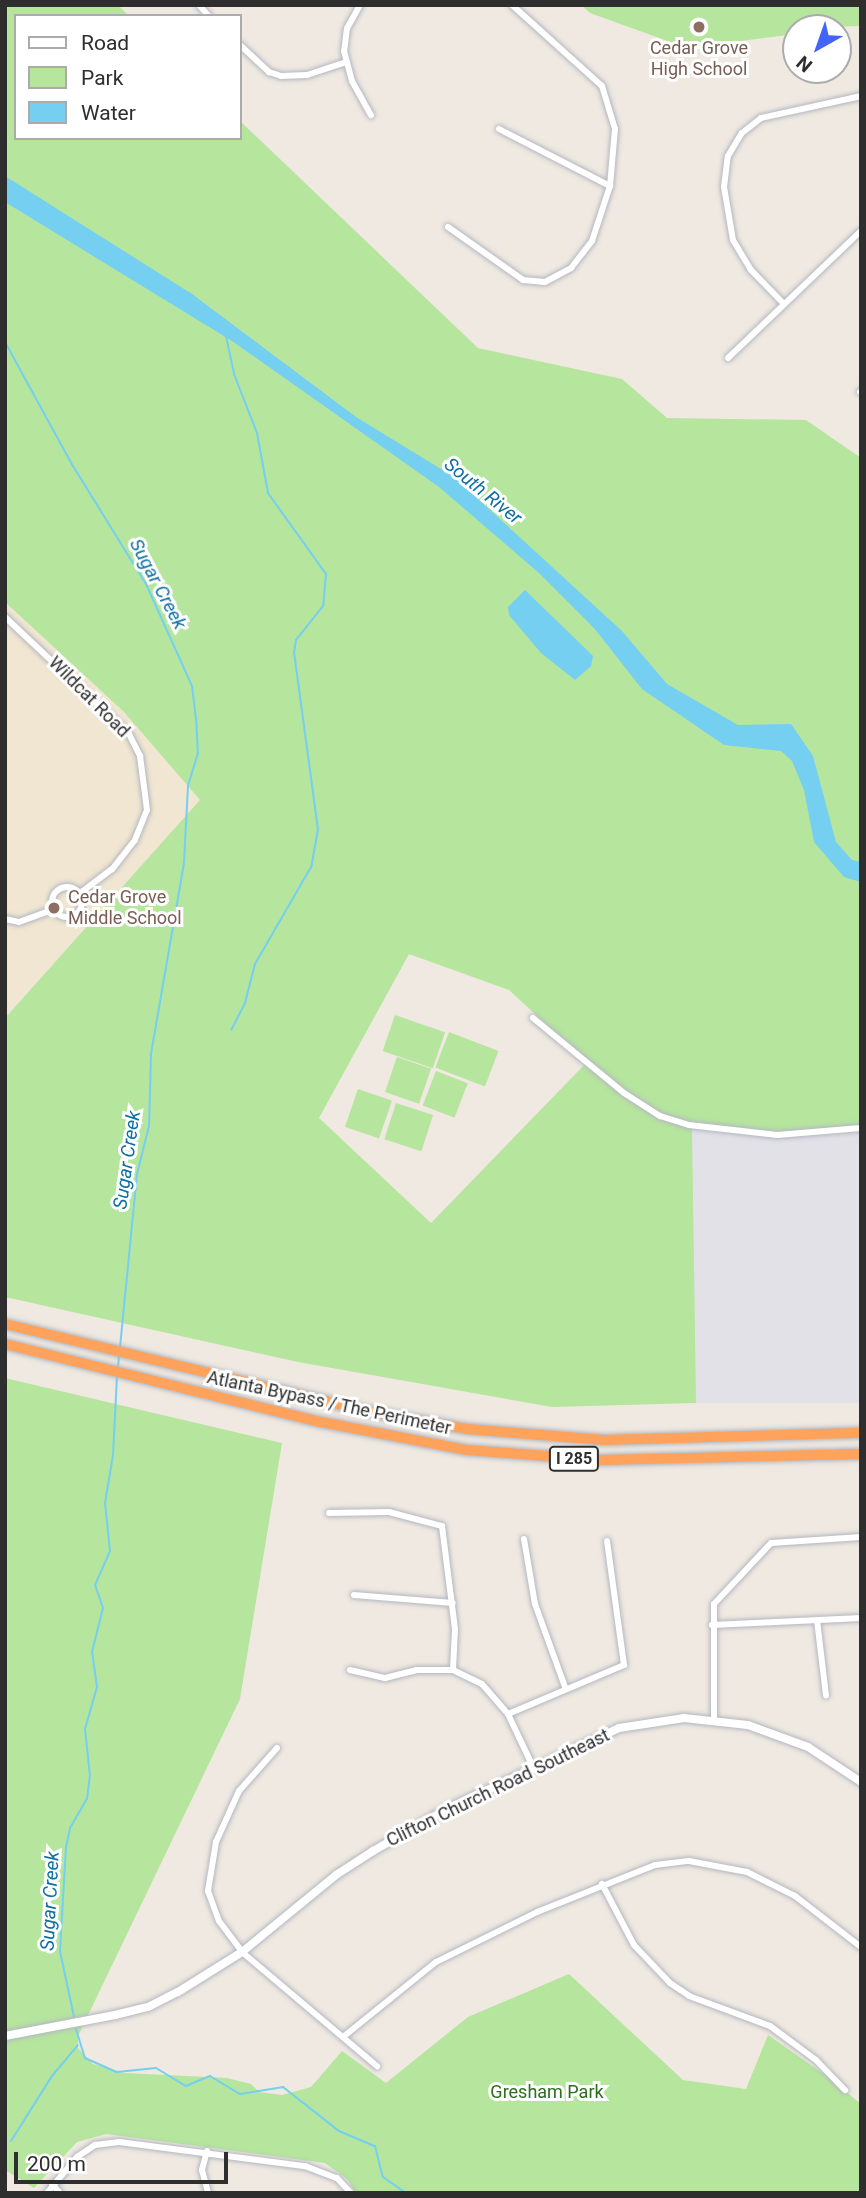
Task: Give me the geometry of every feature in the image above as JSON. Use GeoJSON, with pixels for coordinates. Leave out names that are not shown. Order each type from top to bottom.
{"type":"FeatureCollection","features":[{"type":"Feature","properties":{"kind":"highway","name":"Atlanta Bypass / The Perimeter"},"geometry":{"type":"LineString","coordinates":[[5,1324],[294,1395],[430,1423],[531,1436],[626,1439],[861,1432]]}},
{"type":"Feature","properties":{"kind":"highway","name":"Atlanta Bypass / The Perimeter"},"geometry":{"type":"LineString","coordinates":[[5,1344],[291,1415],[413,1442],[525,1456],[643,1460],[861,1454]]}},
{"type":"Feature","properties":{"kind":"street"},"geometry":{"type":"LineString","coordinates":[[360,5],[347,28],[346,62],[371,115]]}},
{"type":"Feature","properties":{"kind":"street"},"geometry":{"type":"LineString","coordinates":[[448,227],[523,280],[545,282],[570,268],[592,241],[610,186],[615,129],[602,86],[512,5]]}},
{"type":"Feature","properties":{"kind":"street"},"geometry":{"type":"LineString","coordinates":[[242,48],[270,72],[281,76],[307,75],[346,62]]}},
{"type":"Feature","properties":{"kind":"street"},"geometry":{"type":"LineString","coordinates":[[782,302],[751,270],[733,240],[724,187],[728,156],[742,133],[761,118],[861,96]]}},
{"type":"Feature","properties":{"kind":"street"},"geometry":{"type":"LineString","coordinates":[[499,129],[610,186]]}},
{"type":"Feature","properties":{"kind":"street"},"geometry":{"type":"LineString","coordinates":[[728,358],[782,302],[861,231]]}},
{"type":"Feature","properties":{"kind":"street","name":"Wildcat Road"},"geometry":{"type":"LineString","coordinates":[[5,617],[129,734],[140,756],[147,810],[135,840],[112,869],[80,893]]}},
{"type":"Feature","properties":{"kind":"street"},"geometry":{"type":"LineString","coordinates":[[73,887],[80,893],[83,903],[74,915],[64,917],[54,909],[53,897],[58,889],[73,887]]}},
{"type":"Feature","properties":{"kind":"street"},"geometry":{"type":"LineString","coordinates":[[5,919],[19,922],[54,909]]}},
{"type":"Feature","properties":{"kind":"street"},"geometry":{"type":"LineString","coordinates":[[533,1018],[624,1093],[660,1116],[689,1125],[777,1135],[861,1128]]}},
{"type":"Feature","properties":{"kind":"street"},"geometry":{"type":"LineString","coordinates":[[329,1513],[369,1510],[437,1521],[445,1531],[453,1603],[453,1670]]}},
{"type":"Feature","properties":{"kind":"street"},"geometry":{"type":"LineString","coordinates":[[714,1719],[714,1604],[771,1543],[861,1537]]}},
{"type":"Feature","properties":{"kind":"street"},"geometry":{"type":"LineString","coordinates":[[524,1539],[535,1604],[565,1687]]}},
{"type":"Feature","properties":{"kind":"street"},"geometry":{"type":"LineString","coordinates":[[508,1714],[565,1687],[624,1665],[607,1541]]}},
{"type":"Feature","properties":{"kind":"street"},"geometry":{"type":"LineString","coordinates":[[354,1595],[453,1603]]}},
{"type":"Feature","properties":{"kind":"street"},"geometry":{"type":"LineString","coordinates":[[712,1625],[861,1618]]}},
{"type":"Feature","properties":{"kind":"street"},"geometry":{"type":"LineString","coordinates":[[817,1620],[826,1695]]}},
{"type":"Feature","properties":{"kind":"street"},"geometry":{"type":"LineString","coordinates":[[351,1670],[385,1678],[417,1670],[453,1670],[482,1684],[508,1714],[534,1769]]}},
{"type":"Feature","properties":{"kind":"street","name":"Clifton Church Road Southeast"},"geometry":{"type":"LineString","coordinates":[[5,2036],[150,2006],[242,1952],[373,1851],[447,1809],[619,1728],[663,1719],[714,1719],[788,1738],[861,1782]]}},
{"type":"Feature","properties":{"kind":"street"},"geometry":{"type":"LineString","coordinates":[[277,1748],[244,1783],[216,1842],[208,1891],[219,1921],[242,1952],[377,2066]]}},
{"type":"Feature","properties":{"kind":"street"},"geometry":{"type":"LineString","coordinates":[[343,2037],[436,1962],[602,1884],[655,1865],[689,1861],[727,1866],[795,1896],[861,1947]]}},
{"type":"Feature","properties":{"kind":"street"},"geometry":{"type":"LineString","coordinates":[[602,1884],[634,1945],[670,1983],[689,1996],[770,2026],[816,2060],[845,2090]]}},
{"type":"Feature","properties":{"kind":"street"},"geometry":{"type":"LineString","coordinates":[[47,2193],[77,2157],[107,2142],[207,2151],[327,2173],[351,2193]]}},
{"type":"Feature","properties":{"kind":"street"},"geometry":{"type":"LineString","coordinates":[[207,2151],[202,2169],[208,2193]]}},
{"type":"Feature","properties":{"kind":"street"},"geometry":{"type":"LineString","coordinates":[[52,2184],[60,2193]]}},
{"type":"Feature","properties":{"kind":"shaded area","name":"Cedar Grove Middle School"},"geometry":{"type":"Polygon","coordinates":[[[5,602],[124,712],[200,800],[5,1017],[5,602]]]}},
{"type":"Feature","properties":{"kind":"shaded area"},"geometry":{"type":"Polygon","coordinates":[[[692,1127],[861,1127],[861,1403],[692,1403],[692,1127]]]}},
{"type":"Feature","properties":{"kind":"green space"},"geometry":{"type":"Polygon","coordinates":[[[5,5],[118,5],[127,14],[14,14],[14,140],[242,140],[242,123],[478,348],[622,379],[667,418],[806,420],[861,458],[861,1128],[755,1133],[692,1127],[696,1403],[552,1407],[298,1362],[5,1297],[5,1018],[200,800],[124,712],[5,602],[5,5]],[[409,954],[319,1118],[431,1223],[587,1062],[509,990],[409,954]]]}},
{"type":"Feature","properties":{"kind":"green space","name":"Cedar Grove High School"},"geometry":{"type":"Polygon","coordinates":[[[581,5],[861,5],[861,26],[852,26],[852,14],[782,14],[782,36],[687,48],[590,13],[581,5]]]}},
{"type":"Feature","properties":{"kind":"green space"},"geometry":{"type":"Polygon","coordinates":[[[395,1015],[445,1032],[433,1068],[383,1051],[395,1015]]]}},
{"type":"Feature","properties":{"kind":"green space"},"geometry":{"type":"Polygon","coordinates":[[[449,1032],[498,1051],[485,1086],[435,1067],[449,1032]]]}},
{"type":"Feature","properties":{"kind":"green space"},"geometry":{"type":"Polygon","coordinates":[[[397,1057],[431,1069],[419,1104],[385,1092],[397,1057]]]}},
{"type":"Feature","properties":{"kind":"green space"},"geometry":{"type":"Polygon","coordinates":[[[436,1071],[468,1083],[454,1118],[423,1106],[436,1071]]]}},
{"type":"Feature","properties":{"kind":"green space"},"geometry":{"type":"Polygon","coordinates":[[[358,1089],[392,1101],[379,1139],[345,1127],[358,1089]]]}},
{"type":"Feature","properties":{"kind":"green space"},"geometry":{"type":"Polygon","coordinates":[[[396,1103],[433,1115],[421,1151],[384,1139],[396,1103]]]}},
{"type":"Feature","properties":{"kind":"green space","name":"Gresham Park"},"geometry":{"type":"Polygon","coordinates":[[[5,1378],[282,1443],[240,1699],[78,2036],[78,2048],[93,2064],[125,2073],[227,2078],[251,2084],[259,2092],[282,2095],[311,2087],[342,2051],[386,2083],[468,2017],[569,1974],[683,2080],[746,2089],[768,2035],[828,2077],[861,2104],[861,2193],[356,2193],[347,2179],[325,2163],[106,2134],[77,2142],[34,2188],[5,2170],[5,1378]]]}},
{"type":"Feature","properties":{"kind":"water","name":"South River"},"geometry":{"type":"Polygon","coordinates":[[[5,176],[192,294],[356,417],[454,477],[622,631],[667,684],[738,725],[791,724],[813,756],[836,842],[852,860],[861,862],[861,882],[844,877],[814,842],[804,790],[792,761],[781,751],[724,745],[642,689],[594,628],[539,573],[439,487],[232,341],[5,202],[5,176]]]}},
{"type":"Feature","properties":{"kind":"water"},"geometry":{"type":"Polygon","coordinates":[[[525,590],[593,656],[591,666],[575,680],[541,653],[509,615],[508,607],[525,590]]]}},
{"type":"Feature","properties":{"kind":"waterway"},"geometry":{"type":"LineString","coordinates":[[226,336],[234,374],[257,433],[268,493],[326,574],[323,606],[296,640],[294,652],[318,829],[311,867],[255,964],[245,1003],[231,1030]]}},
{"type":"Feature","properties":{"kind":"waterway","name":"Sugar Creek"},"geometry":{"type":"LineString","coordinates":[[5,342],[73,466],[146,584],[192,686],[196,717],[198,753],[188,786],[184,863],[151,1055],[149,1126],[137,1174],[120,1346]]}},
{"type":"Feature","properties":{"kind":"waterway","name":"Sugar Creek"},"geometry":{"type":"LineString","coordinates":[[118,1367],[119,1355]]}},
{"type":"Feature","properties":{"kind":"waterway","name":"Sugar Creek"},"geometry":{"type":"LineString","coordinates":[[74,2017],[60,1951],[66,1847],[70,1828],[87,1799],[90,1776],[85,1729],[97,1687],[92,1652],[103,1608],[95,1585],[110,1551],[105,1503],[113,1455],[117,1376]]}},
{"type":"Feature","properties":{"kind":"waterway","name":"Sugar Creek"},"geometry":{"type":"LineString","coordinates":[[76,2029],[85,2058],[117,2072],[156,2068],[186,2086],[210,2076],[240,2094],[283,2087],[339,2131],[375,2146],[383,2177],[406,2193]]}},
{"type":"Feature","properties":{"kind":"waterway"},"geometry":{"type":"LineString","coordinates":[[11,2141],[52,2076],[78,2045]]}},
{"type":"Feature","properties":{"kind":"place","name":"Cedar Grove High School"},"geometry":{"type":"Point","coordinates":[699,27]}},
{"type":"Feature","properties":{"kind":"place","name":"Cedar Grove Middle School"},"geometry":{"type":"Point","coordinates":[54,908]}}]}
